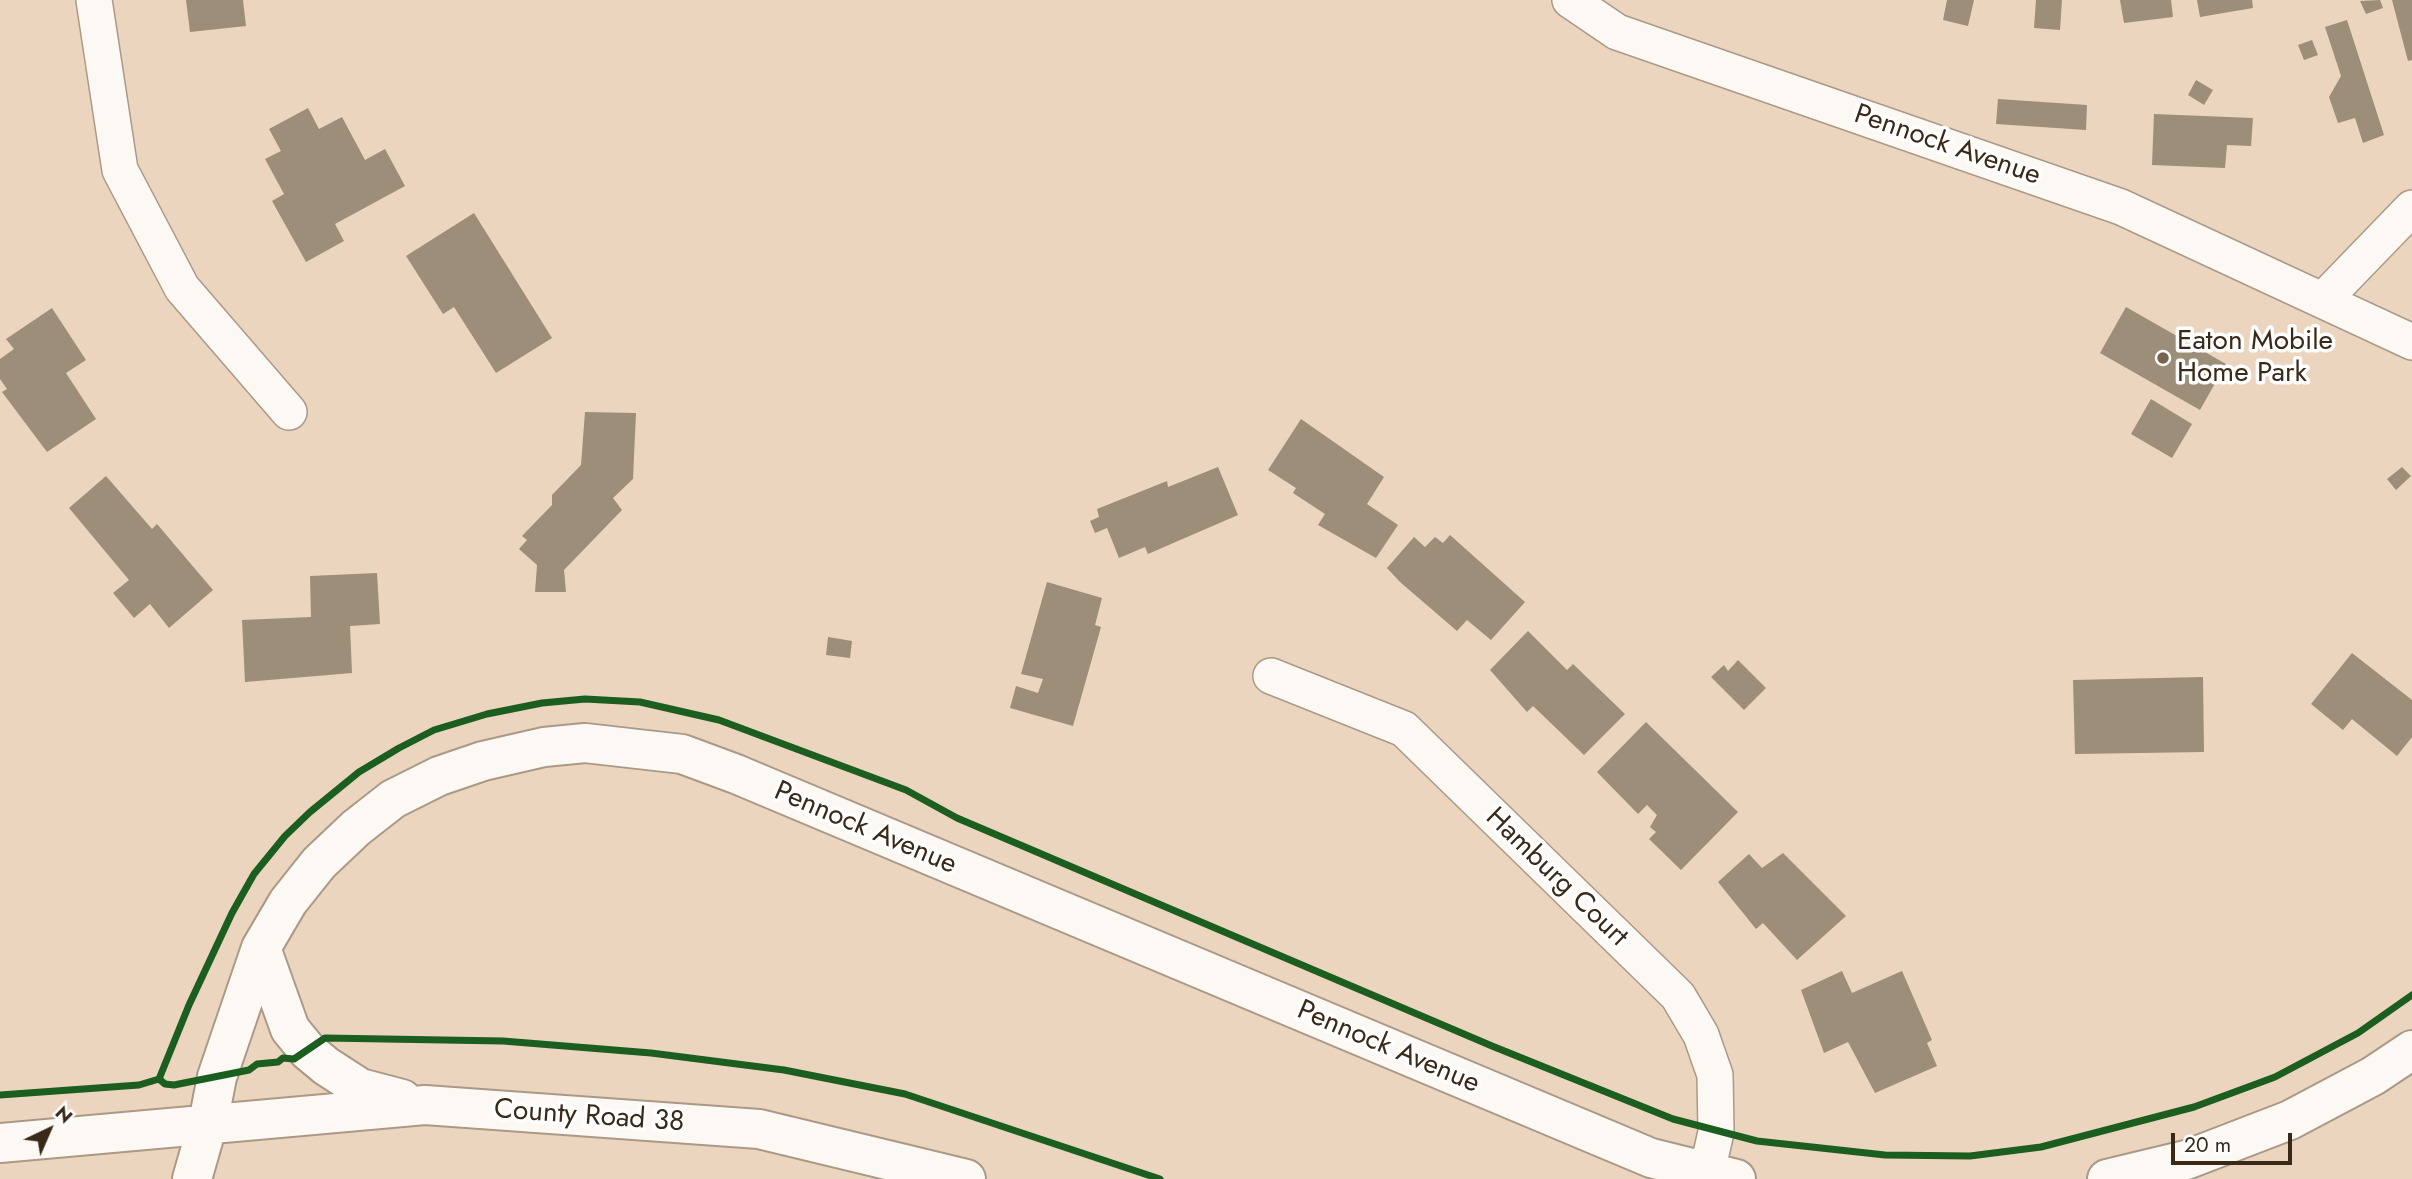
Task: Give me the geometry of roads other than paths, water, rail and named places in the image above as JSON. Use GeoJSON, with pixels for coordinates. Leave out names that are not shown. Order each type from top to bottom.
{"type":"FeatureCollection","features":[{"type":"Feature","properties":{"kind":"street"},"geometry":{"type":"LineString","coordinates":[[94,0],[120,170],[182,288],[289,412]]}},
{"type":"Feature","properties":{"kind":"street","name":"Pennock Avenue"},"geometry":{"type":"LineString","coordinates":[[1570,0],[1617,32],[2121,206],[2412,342]]}},
{"type":"Feature","properties":{"kind":"street"},"geometry":{"type":"LineString","coordinates":[[2323,300],[2412,208]]}},
{"type":"Feature","properties":{"kind":"street","name":"Hamburg Court"},"geometry":{"type":"LineString","coordinates":[[1271,676],[1404,729],[1678,996],[1701,1035],[1715,1075],[1716,1132],[1722,1176]]}},
{"type":"Feature","properties":{"kind":"street","name":"Pennock Avenue"},"geometry":{"type":"LineString","coordinates":[[192,1179],[208,1124],[217,1077],[261,948],[288,902],[319,863],[356,828],[393,799],[439,776],[483,761],[544,747],[585,743],[682,754],[762,785],[1651,1158],[1722,1176]]}},
{"type":"Feature","properties":{"kind":"street"},"geometry":{"type":"LineString","coordinates":[[261,948],[290,1029],[308,1051],[359,1088],[425,1105]]}},
{"type":"Feature","properties":{"kind":"street"},"geometry":{"type":"LineString","coordinates":[[2107,1179],[2186,1160],[2290,1120],[2373,1076],[2412,1050]]}},
{"type":"Feature","properties":{"kind":"street","name":"County Road 38"},"geometry":{"type":"LineString","coordinates":[[0,1143],[425,1105],[759,1129],[966,1179]]}},
{"type":"Feature","properties":{"kind":"place","name":"Eaton Mobile Home Park"},"geometry":{"type":"Point","coordinates":[2163,358]}}]}
